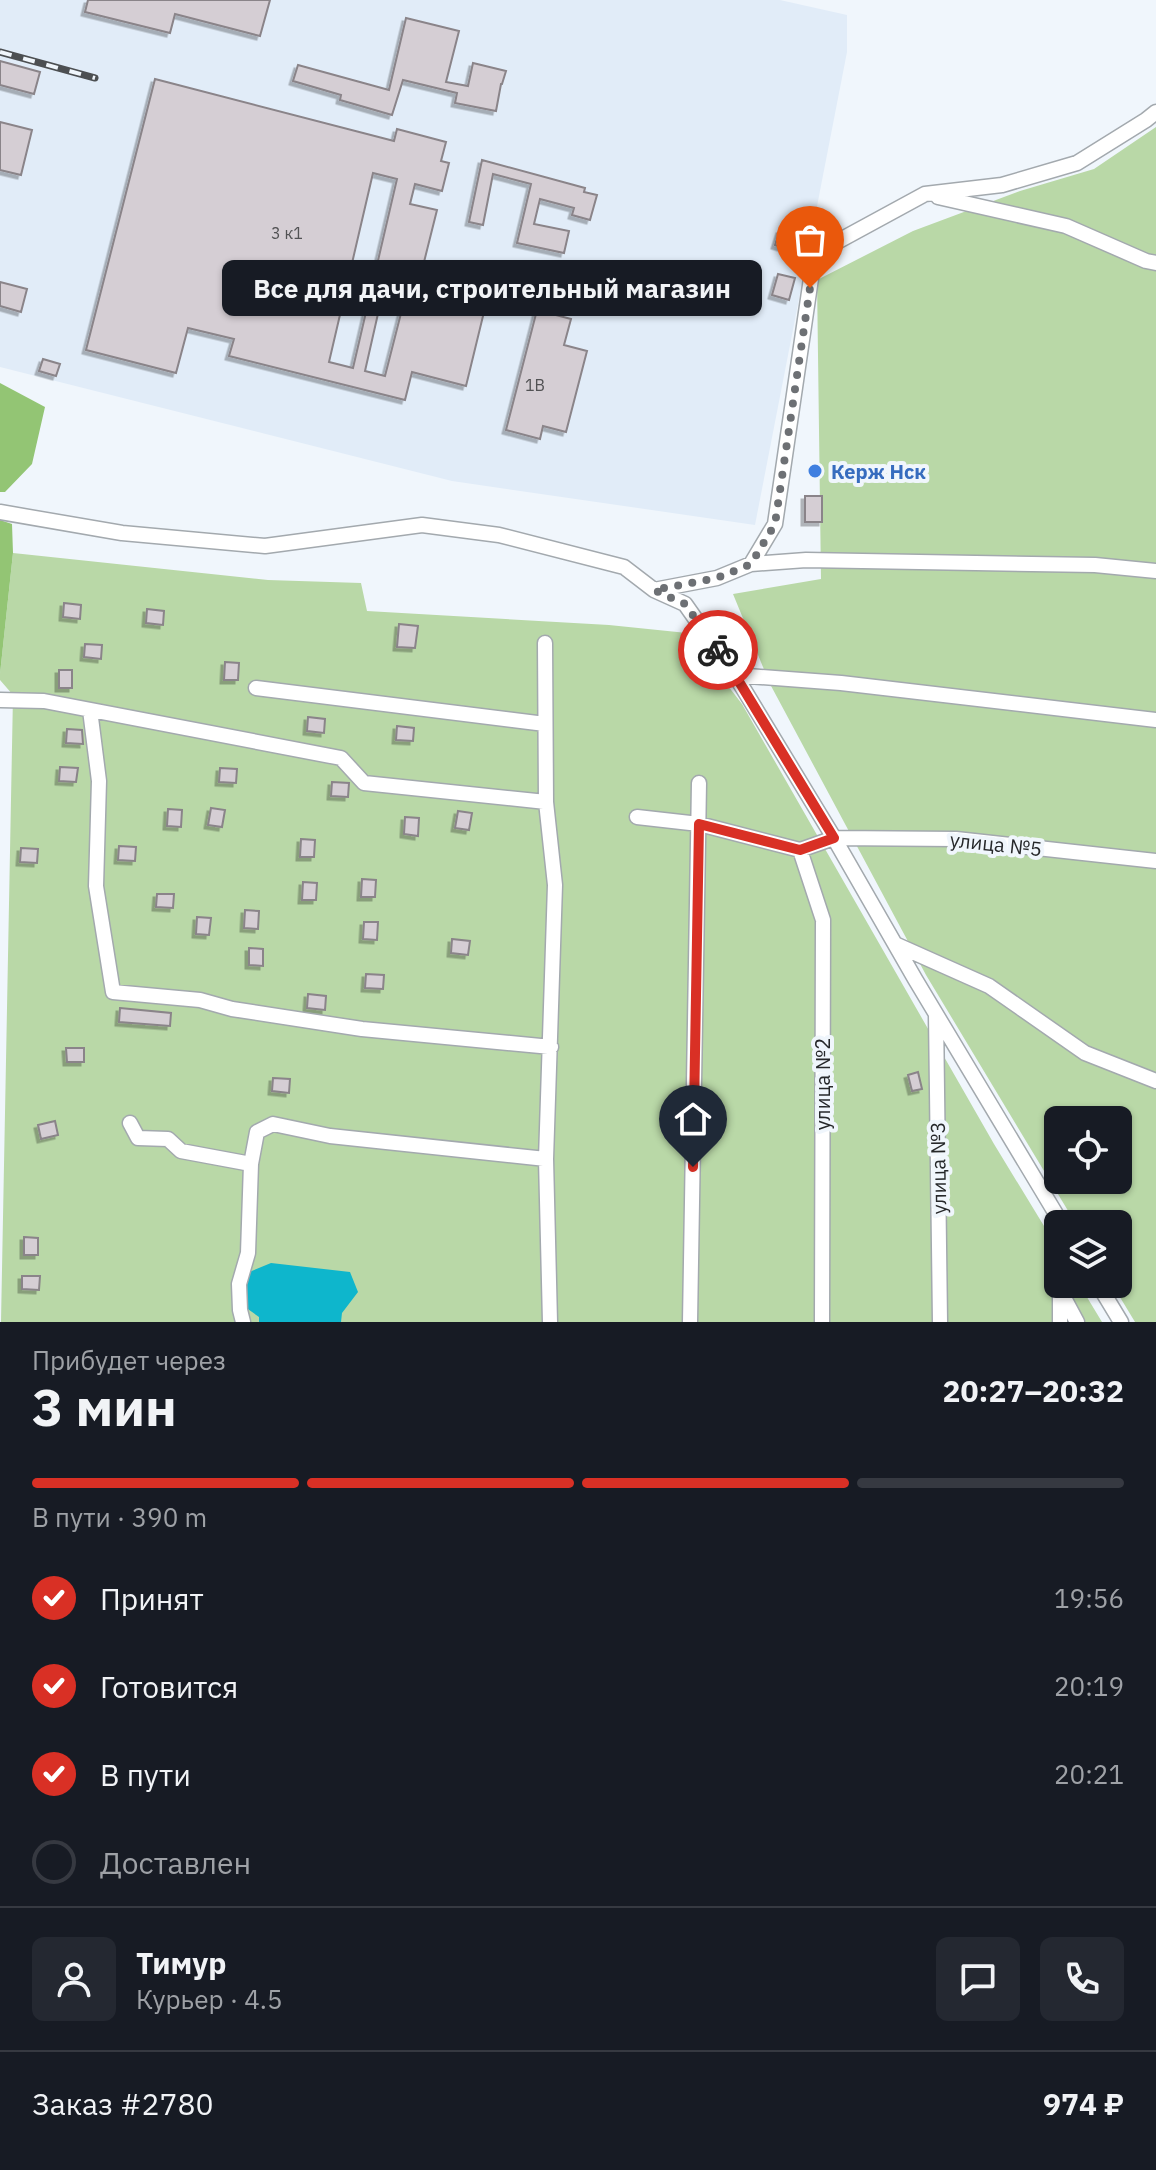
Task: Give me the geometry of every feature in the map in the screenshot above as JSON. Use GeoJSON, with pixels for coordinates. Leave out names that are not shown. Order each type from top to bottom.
{"type":"FeatureCollection","features":[{"type":"Feature","properties":{"kind":"street"},"geometry":{"type":"LineString","coordinates":[[751,564],[775,524],[814,258],[833,244],[925,194],[1002,185],[1077,163],[1153,117]]}},
{"type":"Feature","properties":{"kind":"street"},"geometry":{"type":"LineString","coordinates":[[925,194],[1066,226],[1156,263]]}},
{"type":"Feature","properties":{"kind":"street"},"geometry":{"type":"LineString","coordinates":[[0,512],[122,533],[265,546],[422,525],[499,535],[624,567],[654,590],[685,604],[735,675],[1053,1210]]}},
{"type":"Feature","properties":{"kind":"street"},"geometry":{"type":"LineString","coordinates":[[654,590],[717,578],[751,564],[806,560],[1095,565],[1156,571]]}},
{"type":"Feature","properties":{"kind":"street"},"geometry":{"type":"LineString","coordinates":[[545,643],[546,802],[555,885],[546,1159],[550,1322]]}},
{"type":"Feature","properties":{"kind":"street"},"geometry":{"type":"LineString","coordinates":[[735,675],[841,683],[1156,720]]}},
{"type":"Feature","properties":{"kind":"street"},"geometry":{"type":"LineString","coordinates":[[256,688],[545,724]]}},
{"type":"Feature","properties":{"kind":"street"},"geometry":{"type":"LineString","coordinates":[[0,700],[44,701],[341,758],[364,783],[546,802]]}},
{"type":"Feature","properties":{"kind":"street"},"geometry":{"type":"LineString","coordinates":[[90,710],[99,781],[96,886],[113,992],[200,1000],[232,1009],[362,1029],[551,1047]]}},
{"type":"Feature","properties":{"kind":"street"},"geometry":{"type":"LineString","coordinates":[[690,1322],[699,783]]}},
{"type":"Feature","properties":{"kind":"street"},"geometry":{"type":"LineString","coordinates":[[637,817],[699,824],[800,850]]}},
{"type":"Feature","properties":{"kind":"street","name":"улица №5"},"geometry":{"type":"LineString","coordinates":[[800,850],[834,838],[956,839],[1156,861]]}},
{"type":"Feature","properties":{"kind":"street","name":"улица №2"},"geometry":{"type":"LineString","coordinates":[[800,850],[823,920],[822,1322]]}},
{"type":"Feature","properties":{"kind":"street"},"geometry":{"type":"LineString","coordinates":[[897,945],[989,986],[1085,1053],[1156,1081]]}},
{"type":"Feature","properties":{"kind":"street","name":"улица №3"},"geometry":{"type":"LineString","coordinates":[[936,1013],[940,1322]]}},
{"type":"Feature","properties":{"kind":"street"},"geometry":{"type":"LineString","coordinates":[[130,1123],[138,1138],[168,1139],[181,1151],[251,1164]]}},
{"type":"Feature","properties":{"kind":"street"},"geometry":{"type":"LineString","coordinates":[[243,1322],[239,1284],[248,1253],[251,1164],[257,1132],[273,1124],[330,1136],[546,1159]]}},
{"type":"Feature","properties":{"kind":"street"},"geometry":{"type":"LineString","coordinates":[[1060,1298],[1060,1322]]}},
{"type":"Feature","properties":{"kind":"street"},"geometry":{"type":"LineString","coordinates":[[1065,1298],[1077,1322]]}},
{"type":"Feature","properties":{"kind":"street"},"geometry":{"type":"LineString","coordinates":[[1106,1298],[1121,1322]]}},
{"type":"Feature","properties":{"kind":"shaded area"},"geometry":{"type":"Polygon","coordinates":[[[0,0],[780,0],[847,15],[847,52],[755,525],[452,481],[0,367],[0,0]]]}},
{"type":"Feature","properties":{"kind":"green space"},"geometry":{"type":"Polygon","coordinates":[[[1156,127],[1156,1322],[1135,1322],[1120,1298],[1132,1298],[1132,1210],[1068,1210],[1058,1194],[1132,1194],[1132,1106],[1044,1106],[1044,1171],[926,975],[770,684],[733,594],[821,579],[817,280],[913,231],[1020,191],[1094,169],[1156,127]]]}},
{"type":"Feature","properties":{"kind":"green space"},"geometry":{"type":"Polygon","coordinates":[[[0,383],[45,407],[32,464],[5,492],[0,492],[0,383]]]}},
{"type":"Feature","properties":{"kind":"green space"},"geometry":{"type":"Polygon","coordinates":[[[0,520],[12,524],[13,553],[0,674],[0,520]]]}},
{"type":"Feature","properties":{"kind":"green space"},"geometry":{"type":"Polygon","coordinates":[[[13,553],[268,580],[361,583],[367,611],[609,625],[687,633],[742,704],[1044,1226],[1044,1298],[1087,1298],[1102,1322],[1,1322],[13,695],[0,680],[13,553]]]}},
{"type":"Feature","properties":{"kind":"water"},"geometry":{"type":"Polygon","coordinates":[[[271,1263],[350,1272],[358,1292],[342,1313],[341,1322],[259,1322],[259,1317],[245,1307],[247,1273],[271,1263]]]}},
{"type":"Feature","properties":{"kind":"building"},"geometry":{"type":"Polygon","coordinates":[[[88,0],[270,0],[260,36],[175,14],[170,33],[85,12],[88,0]]]}},
{"type":"Feature","properties":{"kind":"building"},"geometry":{"type":"Polygon","coordinates":[[[406,18],[459,31],[446,82],[468,86],[473,63],[506,71],[496,111],[455,103],[457,93],[403,80],[392,115],[340,100],[341,95],[293,81],[298,65],[389,90],[406,18]]]}},
{"type":"Feature","properties":{"kind":"building"},"geometry":{"type":"Polygon","coordinates":[[[0,61],[40,72],[34,94],[0,85],[0,61]]]}},
{"type":"Feature","properties":{"kind":"building"},"geometry":{"type":"Polygon","coordinates":[[[155,79],[394,141],[397,129],[446,142],[441,161],[449,163],[442,191],[415,184],[410,204],[437,210],[424,262],[492,279],[466,386],[412,372],[405,400],[229,356],[234,339],[188,328],[176,373],[86,350],[155,79]],[[373,173],[329,362],[353,368],[397,179],[373,173]],[[387,274],[365,371],[385,376],[409,282],[387,274]]]}},
{"type":"Feature","properties":{"kind":"building"},"geometry":{"type":"Polygon","coordinates":[[[0,122],[32,130],[21,175],[0,170],[0,122]]]}},
{"type":"Feature","properties":{"kind":"building"},"geometry":{"type":"Polygon","coordinates":[[[482,160],[585,188],[584,192],[597,195],[590,220],[572,215],[574,208],[540,199],[534,224],[569,231],[564,253],[517,243],[531,184],[493,174],[483,225],[469,222],[482,160]]]}},
{"type":"Feature","properties":{"kind":"building"},"geometry":{"type":"Polygon","coordinates":[[[780,230],[807,238],[802,253],[775,245],[780,230]]]}},
{"type":"Feature","properties":{"kind":"building"},"geometry":{"type":"Polygon","coordinates":[[[778,274],[795,278],[789,300],[772,295],[778,274]]]}},
{"type":"Feature","properties":{"kind":"building"},"geometry":{"type":"Polygon","coordinates":[[[0,282],[27,289],[21,312],[0,306],[0,282]]]}},
{"type":"Feature","properties":{"kind":"building"},"geometry":{"type":"Polygon","coordinates":[[[537,310],[571,319],[564,345],[587,351],[566,432],[543,426],[540,439],[506,430],[537,310]]]}},
{"type":"Feature","properties":{"kind":"building"},"geometry":{"type":"Polygon","coordinates":[[[43,359],[60,364],[56,376],[39,371],[43,359]]]}},
{"type":"Feature","properties":{"kind":"building"},"geometry":{"type":"Polygon","coordinates":[[[805,496],[822,496],[822,522],[805,522],[805,496]]]}},
{"type":"Feature","properties":{"kind":"building"},"geometry":{"type":"Polygon","coordinates":[[[64,603],[81,605],[80,619],[63,617],[64,603]]]}},
{"type":"Feature","properties":{"kind":"building"},"geometry":{"type":"Polygon","coordinates":[[[147,609],[164,611],[163,625],[146,623],[147,609]]]}},
{"type":"Feature","properties":{"kind":"building"},"geometry":{"type":"Polygon","coordinates":[[[399,624],[418,626],[415,648],[397,647],[399,624]]]}},
{"type":"Feature","properties":{"kind":"building"},"geometry":{"type":"Polygon","coordinates":[[[85,644],[102,645],[101,659],[84,657],[85,644]]]}},
{"type":"Feature","properties":{"kind":"building"},"geometry":{"type":"Polygon","coordinates":[[[225,662],[239,663],[238,680],[224,680],[225,662]]]}},
{"type":"Feature","properties":{"kind":"building"},"geometry":{"type":"Polygon","coordinates":[[[59,670],[72,670],[72,688],[59,688],[59,670]]]}},
{"type":"Feature","properties":{"kind":"building"},"geometry":{"type":"Polygon","coordinates":[[[308,717],[325,719],[324,733],[307,731],[308,717]]]}},
{"type":"Feature","properties":{"kind":"building"},"geometry":{"type":"Polygon","coordinates":[[[397,726],[414,728],[413,741],[396,740],[397,726]]]}},
{"type":"Feature","properties":{"kind":"building"},"geometry":{"type":"Polygon","coordinates":[[[67,729],[82,730],[83,744],[66,743],[67,729]]]}},
{"type":"Feature","properties":{"kind":"building"},"geometry":{"type":"Polygon","coordinates":[[[60,767],[78,768],[76,782],[59,781],[60,767]]]}},
{"type":"Feature","properties":{"kind":"building"},"geometry":{"type":"Polygon","coordinates":[[[220,768],[237,769],[236,783],[219,782],[220,768]]]}},
{"type":"Feature","properties":{"kind":"building"},"geometry":{"type":"Polygon","coordinates":[[[332,782],[349,783],[348,797],[331,796],[332,782]]]}},
{"type":"Feature","properties":{"kind":"building"},"geometry":{"type":"Polygon","coordinates":[[[211,808],[225,810],[222,827],[208,825],[211,808]]]}},
{"type":"Feature","properties":{"kind":"building"},"geometry":{"type":"Polygon","coordinates":[[[168,809],[182,810],[181,827],[167,826],[168,809]]]}},
{"type":"Feature","properties":{"kind":"building"},"geometry":{"type":"Polygon","coordinates":[[[458,811],[472,813],[469,830],[455,828],[458,811]]]}},
{"type":"Feature","properties":{"kind":"building"},"geometry":{"type":"Polygon","coordinates":[[[405,817],[419,818],[418,836],[404,834],[405,817]]]}},
{"type":"Feature","properties":{"kind":"building"},"geometry":{"type":"Polygon","coordinates":[[[301,839],[315,840],[314,857],[300,857],[301,839]]]}},
{"type":"Feature","properties":{"kind":"building"},"geometry":{"type":"Polygon","coordinates":[[[119,846],[136,847],[135,861],[118,860],[119,846]]]}},
{"type":"Feature","properties":{"kind":"building"},"geometry":{"type":"Polygon","coordinates":[[[21,848],[38,849],[37,863],[20,862],[21,848]]]}},
{"type":"Feature","properties":{"kind":"building"},"geometry":{"type":"Polygon","coordinates":[[[362,879],[376,880],[375,897],[361,897],[362,879]]]}},
{"type":"Feature","properties":{"kind":"building"},"geometry":{"type":"Polygon","coordinates":[[[303,882],[317,883],[316,900],[302,900],[303,882]]]}},
{"type":"Feature","properties":{"kind":"building"},"geometry":{"type":"Polygon","coordinates":[[[157,894],[174,894],[173,908],[156,907],[157,894]]]}},
{"type":"Feature","properties":{"kind":"building"},"geometry":{"type":"Polygon","coordinates":[[[245,910],[259,911],[258,929],[244,928],[245,910]]]}},
{"type":"Feature","properties":{"kind":"building"},"geometry":{"type":"Polygon","coordinates":[[[197,917],[211,918],[209,935],[196,934],[197,917]]]}},
{"type":"Feature","properties":{"kind":"building"},"geometry":{"type":"Polygon","coordinates":[[[364,922],[378,922],[377,940],[363,939],[364,922]]]}},
{"type":"Feature","properties":{"kind":"building"},"geometry":{"type":"Polygon","coordinates":[[[452,939],[470,941],[468,955],[451,953],[452,939]]]}},
{"type":"Feature","properties":{"kind":"building"},"geometry":{"type":"Polygon","coordinates":[[[249,948],[263,949],[263,966],[249,965],[249,948]]]}},
{"type":"Feature","properties":{"kind":"building"},"geometry":{"type":"Polygon","coordinates":[[[366,974],[384,975],[383,989],[365,988],[366,974]]]}},
{"type":"Feature","properties":{"kind":"building"},"geometry":{"type":"Polygon","coordinates":[[[308,994],[326,996],[325,1010],[307,1008],[308,994]]]}},
{"type":"Feature","properties":{"kind":"building"},"geometry":{"type":"Polygon","coordinates":[[[120,1008],[171,1013],[170,1026],[119,1022],[120,1008]]]}},
{"type":"Feature","properties":{"kind":"building"},"geometry":{"type":"Polygon","coordinates":[[[66,1048],[84,1048],[84,1062],[67,1062],[66,1048]]]}},
{"type":"Feature","properties":{"kind":"building"},"geometry":{"type":"Polygon","coordinates":[[[918,1072],[922,1089],[912,1091],[908,1075],[918,1072]]]}},
{"type":"Feature","properties":{"kind":"building"},"geometry":{"type":"Polygon","coordinates":[[[273,1078],[290,1079],[289,1093],[272,1091],[273,1078]]]}},
{"type":"Feature","properties":{"kind":"building"},"geometry":{"type":"Polygon","coordinates":[[[55,1121],[58,1135],[41,1139],[38,1125],[55,1121]]]}},
{"type":"Feature","properties":{"kind":"building"},"geometry":{"type":"Polygon","coordinates":[[[24,1237],[38,1238],[38,1255],[24,1255],[24,1237]]]}},
{"type":"Feature","properties":{"kind":"building"},"geometry":{"type":"Polygon","coordinates":[[[22,1276],[40,1276],[39,1290],[22,1289],[22,1276]]]}},
{"type":"Feature","properties":{"kind":"railway"},"geometry":{"type":"LineString","coordinates":[[0,52],[95,78]]}},
{"type":"Feature","properties":{"kind":"way so far"},"geometry":{"type":"LineString","coordinates":[[718,650],[685,604],[654,590],[717,578],[751,564],[775,524],[810,288]]}},
{"type":"Feature","properties":{"kind":"place","name":"Все для дачи, строительный магазин"},"geometry":{"type":"Point","coordinates":[810,288]}},
{"type":"Feature","properties":{"kind":"place","name":"Керж Нск"},"geometry":{"type":"Point","coordinates":[815,471]}},
{"type":"Feature","properties":{"kind":"route"},"geometry":{"type":"LineString","coordinates":[[693,1167],[699,824],[800,850],[834,838],[718,650]]}}]}
